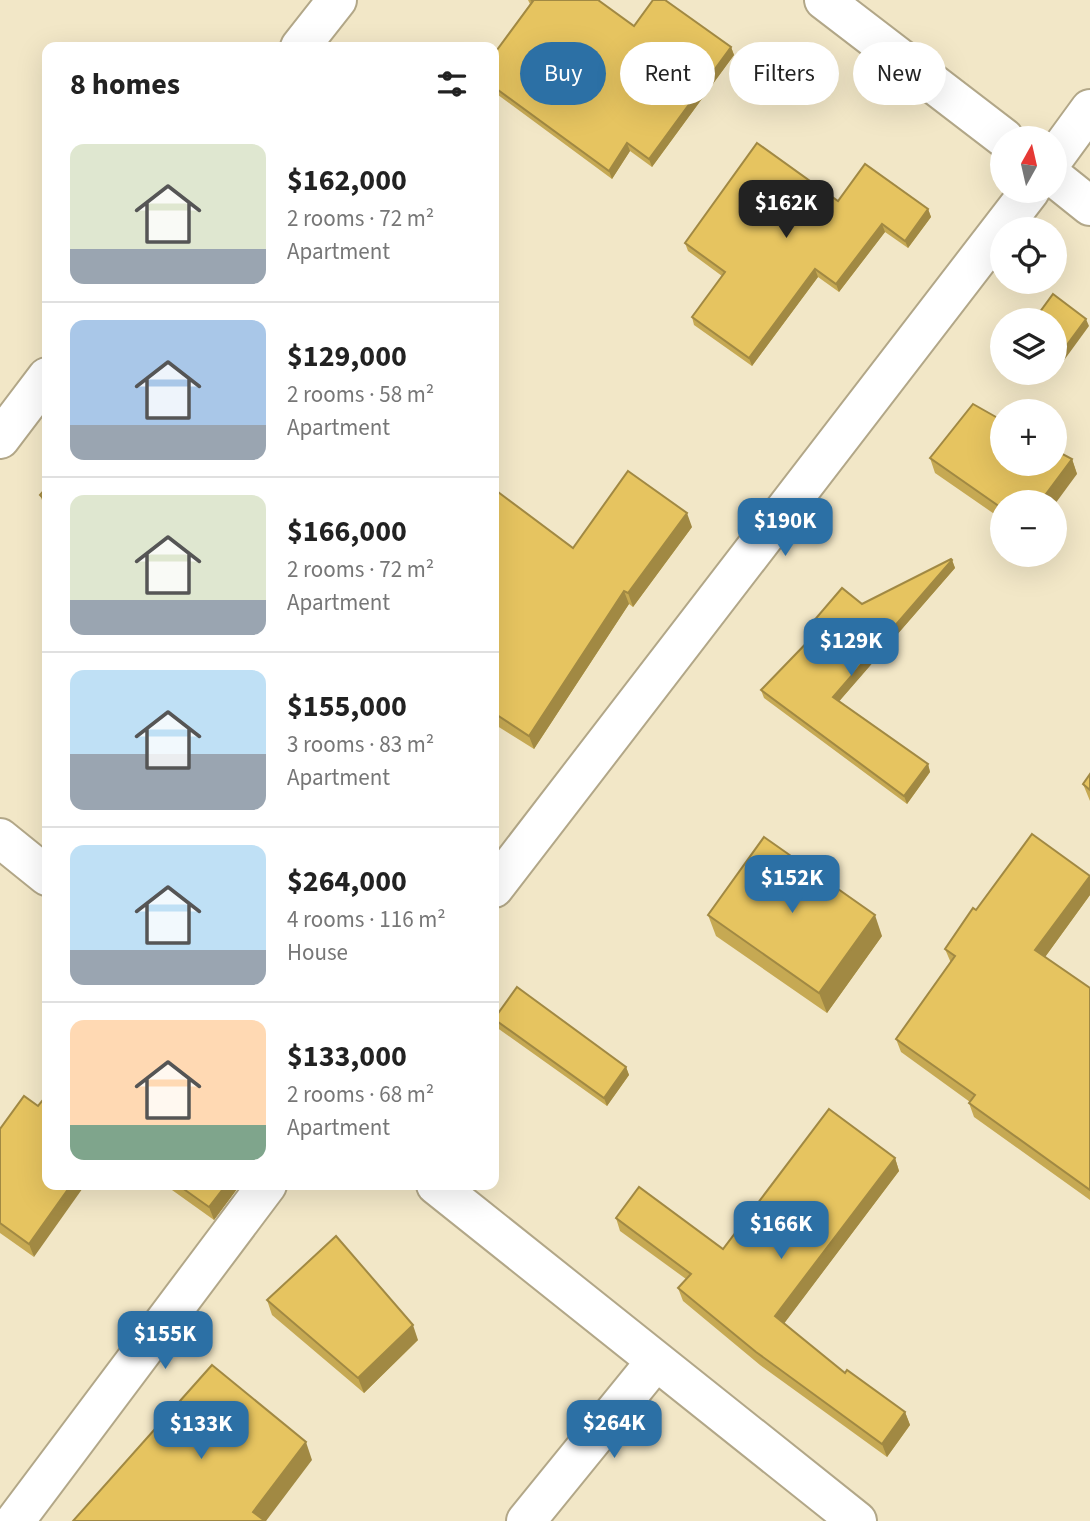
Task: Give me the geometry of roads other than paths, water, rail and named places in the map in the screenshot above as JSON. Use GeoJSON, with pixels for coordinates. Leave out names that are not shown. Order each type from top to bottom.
{"type":"FeatureCollection","features":[{"type":"Feature","properties":{"kind":"street"},"geometry":{"type":"LineString","coordinates":[[304,42],[337,0]]}},
{"type":"Feature","properties":{"kind":"street"},"geometry":{"type":"LineString","coordinates":[[824,0],[990,127]]}},
{"type":"Feature","properties":{"kind":"street"},"geometry":{"type":"LineString","coordinates":[[1068,140],[1090,109]]}},
{"type":"Feature","properties":{"kind":"street"},"geometry":{"type":"LineString","coordinates":[[1068,188],[1090,206]]}},
{"type":"Feature","properties":{"kind":"street"},"geometry":{"type":"LineString","coordinates":[[499,881],[1021,203]]}},
{"type":"Feature","properties":{"kind":"street"},"geometry":{"type":"LineString","coordinates":[[0,439],[42,384]]}},
{"type":"Feature","properties":{"kind":"street"},"geometry":{"type":"LineString","coordinates":[[0,838],[42,872]]}},
{"type":"Feature","properties":{"kind":"street"},"geometry":{"type":"LineString","coordinates":[[15,1521],[263,1190]]}},
{"type":"Feature","properties":{"kind":"street"},"geometry":{"type":"LineString","coordinates":[[442,1190],[858,1521]]}},
{"type":"Feature","properties":{"kind":"street"},"geometry":{"type":"LineString","coordinates":[[526,1521],[656,1361]]}}]}
